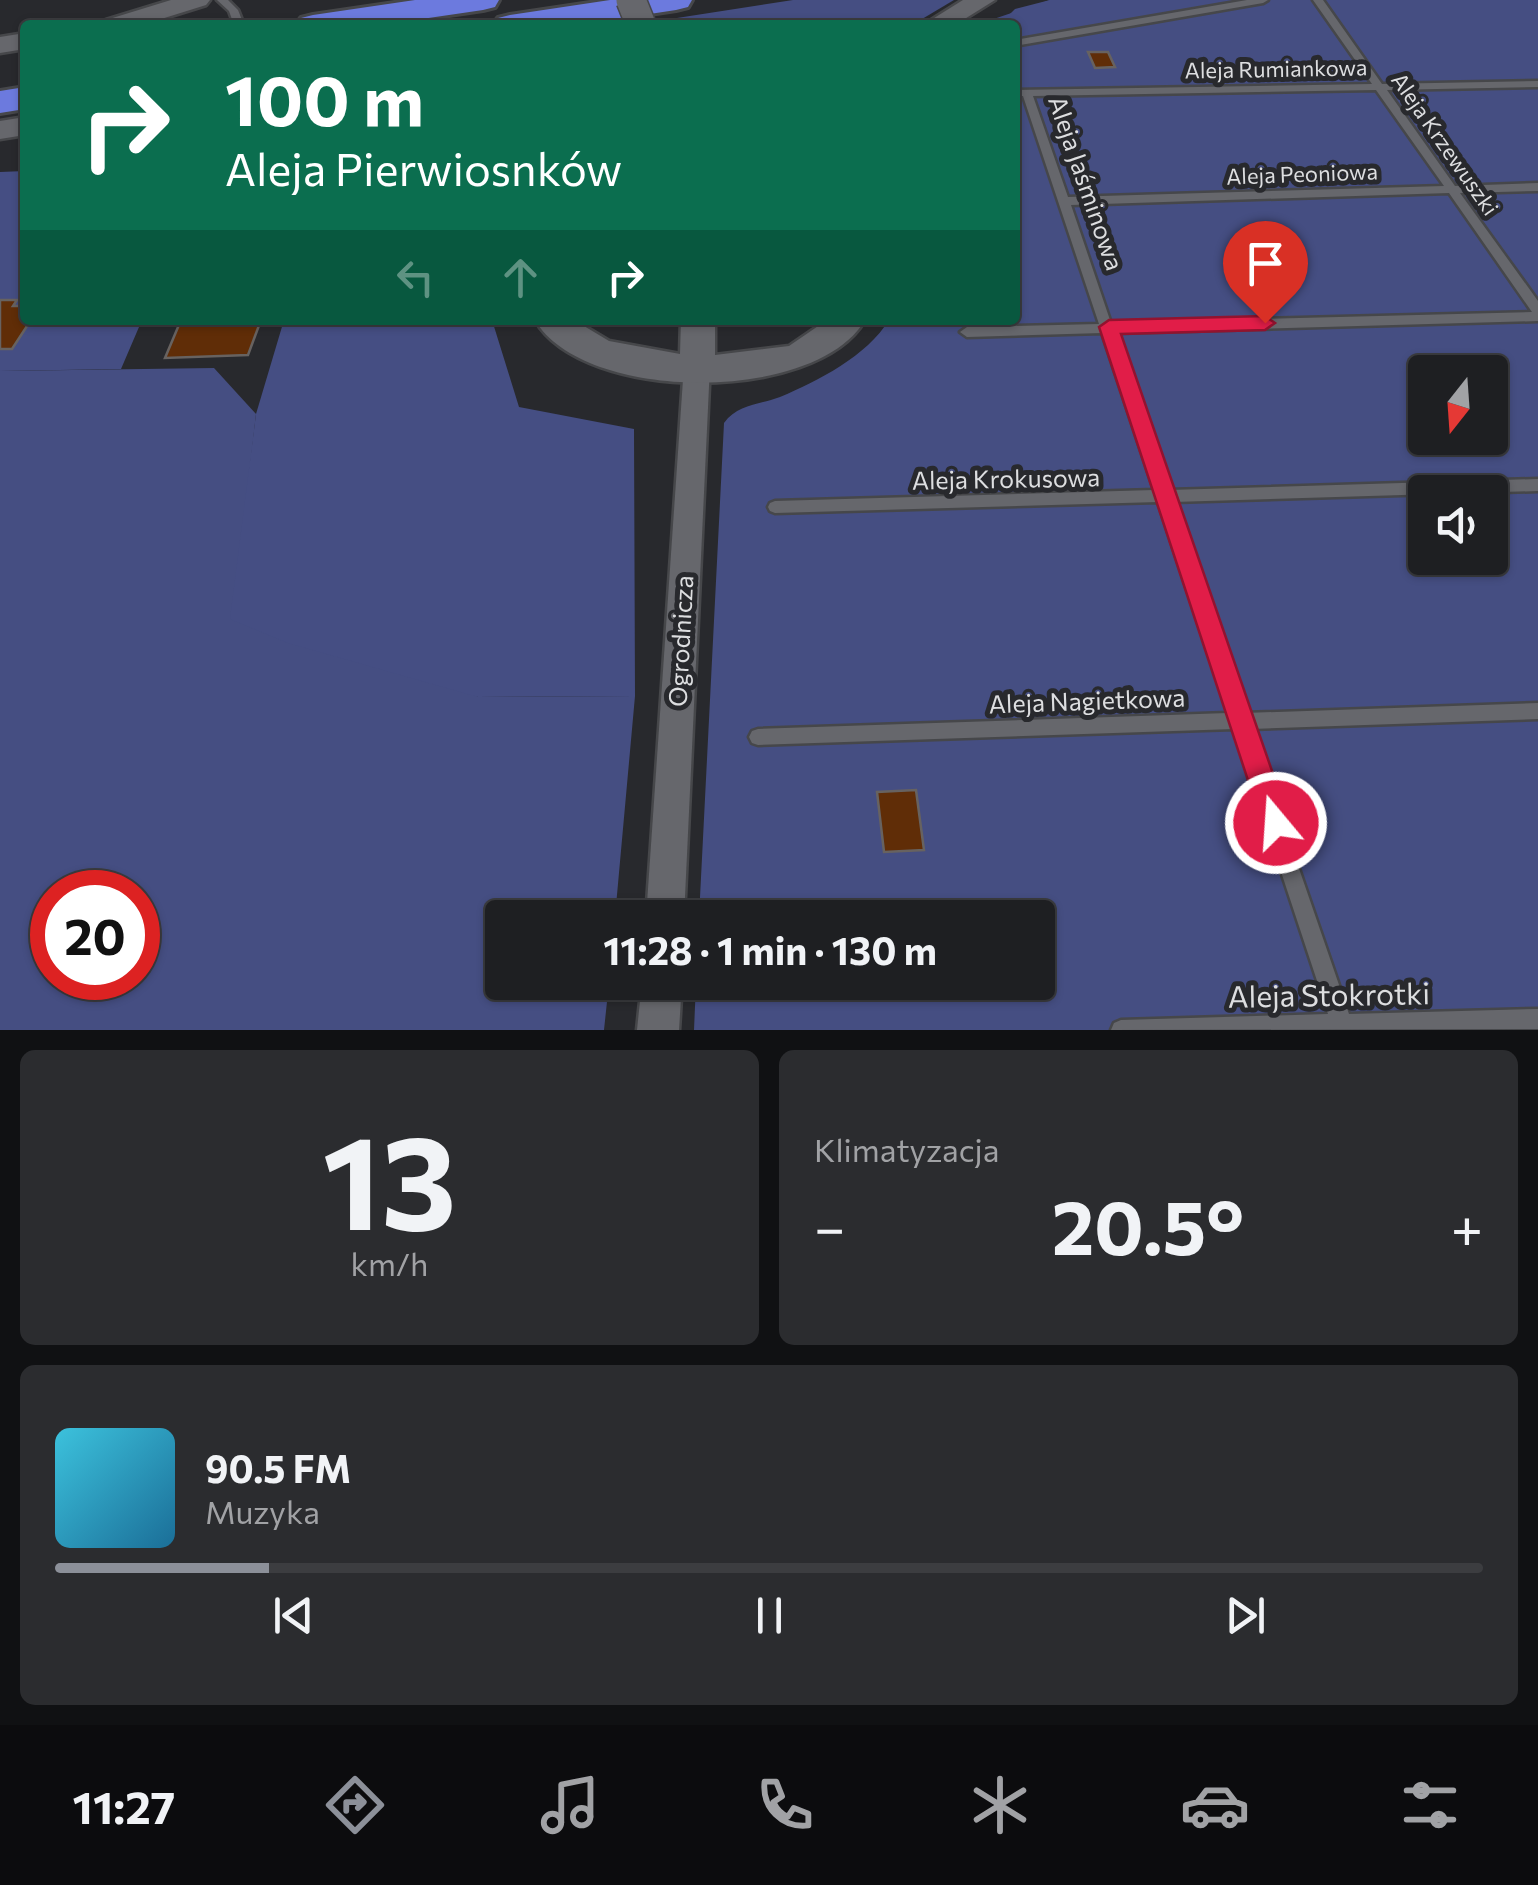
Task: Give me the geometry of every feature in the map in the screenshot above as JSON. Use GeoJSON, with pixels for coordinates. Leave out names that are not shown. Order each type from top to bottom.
{"type":"FeatureCollection","features":[{"type":"Feature","properties":{"kind":"highway"},"geometry":{"type":"LineString","coordinates":[[348,20],[483,0]]}},
{"type":"Feature","properties":{"kind":"highway"},"geometry":{"type":"LineString","coordinates":[[543,20],[676,0]]}},
{"type":"Feature","properties":{"kind":"street"},"geometry":{"type":"LineString","coordinates":[[131,20],[197,0]]}},
{"type":"Feature","properties":{"kind":"street"},"geometry":{"type":"LineString","coordinates":[[945,20],[982,0]]}},
{"type":"Feature","properties":{"kind":"street"},"geometry":{"type":"LineString","coordinates":[[555,325],[561,333],[606,356],[696,366],[758,367],[797,357],[826,344],[843,325]]}},
{"type":"Feature","properties":{"kind":"street"},"geometry":{"type":"LineString","coordinates":[[696,366],[698,325]]}},
{"type":"Feature","properties":{"kind":"street","name":"Ogrodnicza"},"geometry":{"type":"LineString","coordinates":[[666,900],[696,366]]}},
{"type":"Feature","properties":{"kind":"street"},"geometry":{"type":"LineString","coordinates":[[658,1030],[660,1000]]}},
{"type":"Feature","properties":{"kind":"lane"},"geometry":{"type":"LineString","coordinates":[[222,0],[233,10],[236,20]]}},
{"type":"Feature","properties":{"kind":"lane"},"geometry":{"type":"LineString","coordinates":[[1020,43],[1263,0]]}},
{"type":"Feature","properties":{"kind":"lane","name":"Aleja Krzewuszki"},"geometry":{"type":"LineString","coordinates":[[1319,0],[1538,313]]}},
{"type":"Feature","properties":{"kind":"lane","name":"Aleja Rumiankowa"},"geometry":{"type":"LineString","coordinates":[[1021,93],[1538,84]]}},
{"type":"Feature","properties":{"kind":"lane","name":"Aleja Jaśminowa"},"geometry":{"type":"LineString","coordinates":[[1021,93],[1067,201],[1344,1028]]}},
{"type":"Feature","properties":{"kind":"lane","name":"Aleja Peoniowa"},"geometry":{"type":"LineString","coordinates":[[1067,201],[1538,187]]}},
{"type":"Feature","properties":{"kind":"lane"},"geometry":{"type":"LineString","coordinates":[[966,332],[1538,313]]}},
{"type":"Feature","properties":{"kind":"lane","name":"Aleja Krokusowa"},"geometry":{"type":"LineString","coordinates":[[775,507],[1538,486]]}},
{"type":"Feature","properties":{"kind":"lane","name":"Aleja Nagietkowa"},"geometry":{"type":"LineString","coordinates":[[758,737],[1538,710]]}},
{"type":"Feature","properties":{"kind":"lane","name":"Aleja Stokrotki"},"geometry":{"type":"LineString","coordinates":[[1121,1030],[1344,1028],[1538,1019]]}},
{"type":"Feature","properties":{"kind":"shaded area"},"geometry":{"type":"Polygon","coordinates":[[[793,0],[954,0],[920,20],[664,20],[793,0]]]}},
{"type":"Feature","properties":{"kind":"shaded area"},"geometry":{"type":"Polygon","coordinates":[[[1050,0],[1538,0],[1538,1030],[694,1030],[695,1000],[1055,1000],[1055,900],[700,900],[724,423],[742,409],[810,383],[868,345],[886,325],[1020,325],[1020,20],[991,20],[1050,0]]]}},
{"type":"Feature","properties":{"kind":"shaded area"},"geometry":{"type":"Polygon","coordinates":[[[1050,0],[1238,0],[1020,38],[1020,20],[1004,20],[1015,9],[1050,0]]]}},
{"type":"Feature","properties":{"kind":"shaded area"},"geometry":{"type":"Polygon","coordinates":[[[20,171],[20,325],[140,325],[121,369],[0,371],[0,172],[20,171]]]}},
{"type":"Feature","properties":{"kind":"shaded area"},"geometry":{"type":"Polygon","coordinates":[[[283,325],[494,325],[519,407],[634,429],[635,696],[478,697],[288,643],[230,619],[256,414],[283,325]]]}},
{"type":"Feature","properties":{"kind":"shaded area"},"geometry":{"type":"Polygon","coordinates":[[[214,368],[256,414],[244,520],[478,697],[635,696],[617,900],[485,900],[485,1000],[607,1000],[604,1030],[0,1030],[0,371],[214,368]]]}},
{"type":"Feature","properties":{"kind":"building"},"geometry":{"type":"Polygon","coordinates":[[[1088,52],[1108,52],[1115,67],[1095,68],[1088,52]]]}},
{"type":"Feature","properties":{"kind":"building"},"geometry":{"type":"Polygon","coordinates":[[[0,300],[17,300],[13,306],[20,306],[20,325],[28,325],[12,349],[0,349],[0,300]]]}},
{"type":"Feature","properties":{"kind":"building"},"geometry":{"type":"Polygon","coordinates":[[[179,325],[259,325],[248,355],[165,358],[179,325]]]}},
{"type":"Feature","properties":{"kind":"building"},"geometry":{"type":"Polygon","coordinates":[[[916,790],[924,850],[884,852],[877,792],[916,790]]]}},
{"type":"Feature","properties":{"kind":"route"},"geometry":{"type":"LineString","coordinates":[[1265,323],[1109,327],[1276,823]]}}]}
